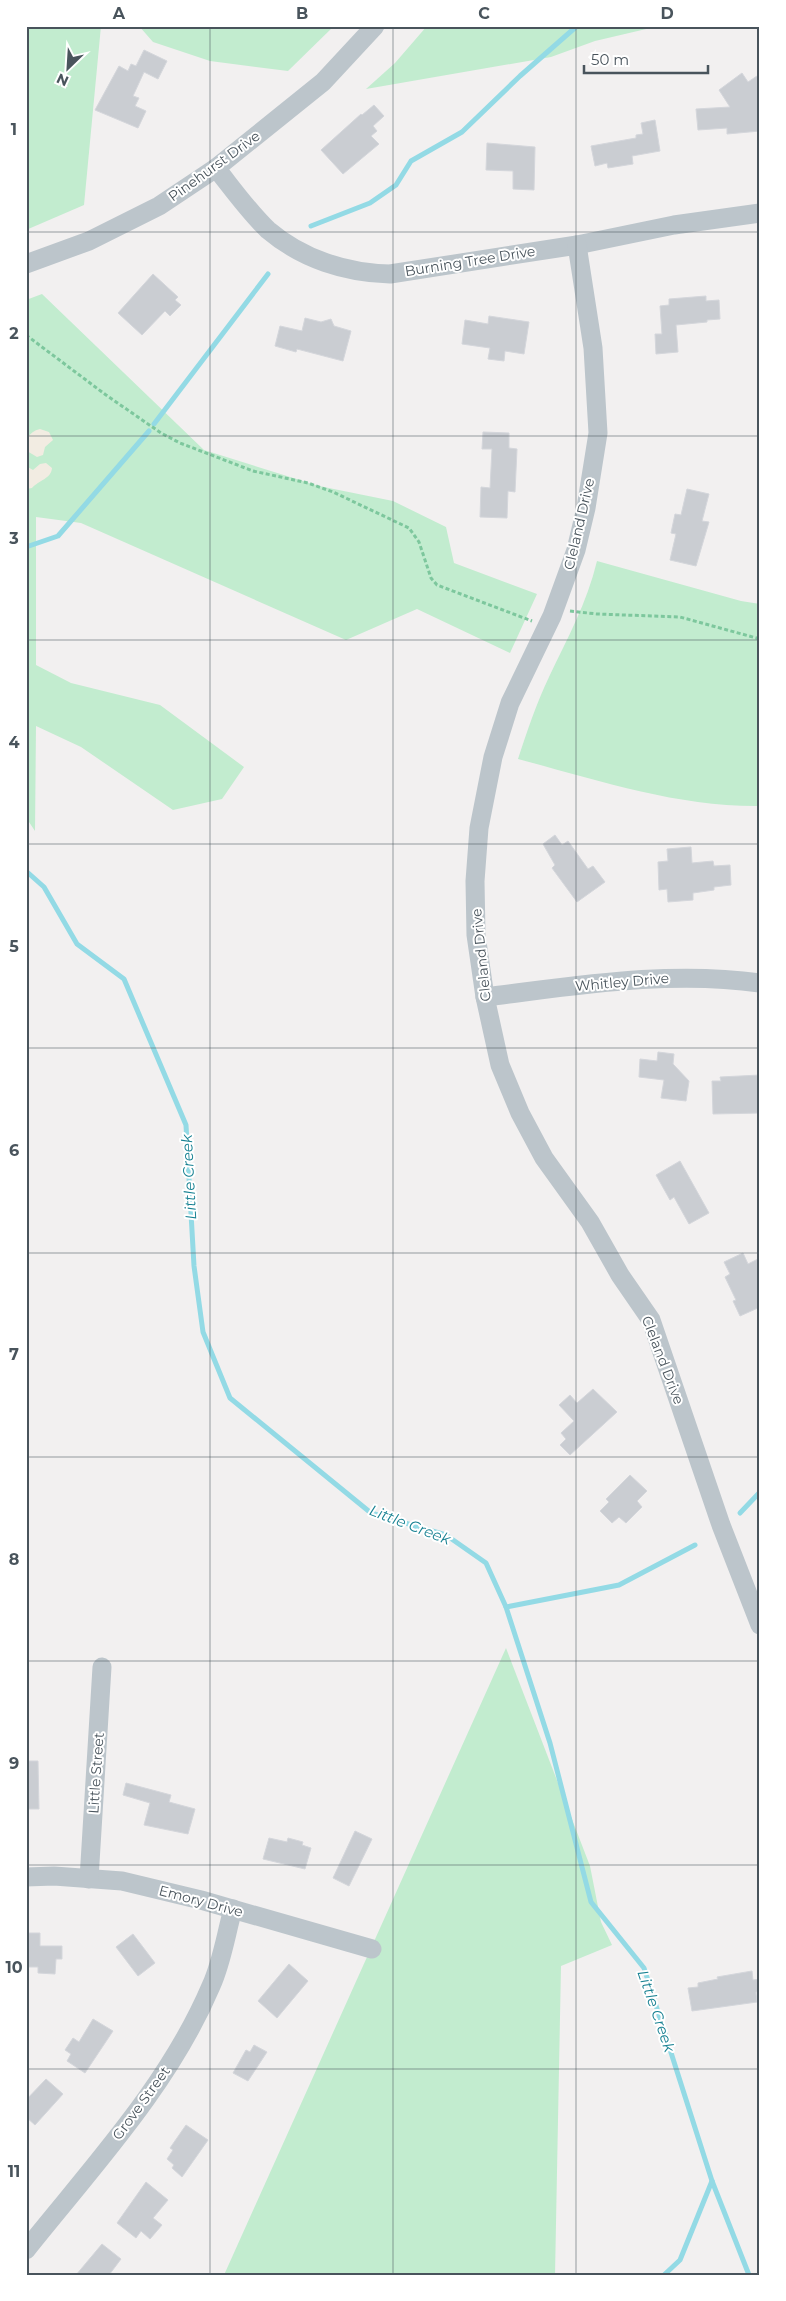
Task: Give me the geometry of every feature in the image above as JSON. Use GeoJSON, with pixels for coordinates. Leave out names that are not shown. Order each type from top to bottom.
{"type":"FeatureCollection","features":[{"type":"Feature","properties":{"kind":"street","name":"Pinehurst Drive"},"geometry":{"type":"LineString","coordinates":[[26,264],[89,241],[159,206],[216,168],[322,82],[374,26]]}},
{"type":"Feature","properties":{"kind":"street","name":"Burning Tree Drive"},"geometry":{"type":"LineString","coordinates":[[216,168],[268,229],[294,248],[317,259],[365,274],[390,274],[577,245],[674,225],[760,213]]}},
{"type":"Feature","properties":{"kind":"street","name":"Cleland Drive"},"geometry":{"type":"LineString","coordinates":[[577,245],[593,348],[598,433],[586,508],[576,550],[552,616],[510,703],[493,757],[481,819],[475,881],[476,935],[485,997],[500,1066],[520,1113],[544,1158],[590,1222],[620,1275],[651,1320],[721,1525],[760,1625]]}},
{"type":"Feature","properties":{"kind":"street","name":"Whitley Drive"},"geometry":{"type":"LineString","coordinates":[[485,997],[618,981],[669,978],[734,979],[760,983]]}},
{"type":"Feature","properties":{"kind":"street","name":"Little Street"},"geometry":{"type":"LineString","coordinates":[[89,1879],[102,1667]]}},
{"type":"Feature","properties":{"kind":"street","name":"Emory Drive"},"geometry":{"type":"LineString","coordinates":[[26,1877],[54,1876],[122,1881],[233,1909],[372,1949]]}},
{"type":"Feature","properties":{"kind":"street","name":"Grove Street"},"geometry":{"type":"LineString","coordinates":[[26,2250],[158,2084],[191,2028],[212,1984],[233,1909]]}},
{"type":"Feature","properties":{"kind":"path"},"geometry":{"type":"LineString","coordinates":[[26,335],[106,396],[161,433],[180,443],[253,471],[318,486],[395,520],[415,534],[420,542],[431,578],[437,585],[496,609],[537,622]]}},
{"type":"Feature","properties":{"kind":"path"},"geometry":{"type":"LineString","coordinates":[[568,610],[597,614],[680,617],[760,639]]}},
{"type":"Feature","properties":{"kind":"green space"},"geometry":{"type":"Polygon","coordinates":[[[26,26],[101,26],[84,205],[26,230],[26,26]]]}},
{"type":"Feature","properties":{"kind":"green space"},"geometry":{"type":"Polygon","coordinates":[[[139,26],[334,26],[288,71],[210,61],[153,42],[139,26]]]}},
{"type":"Feature","properties":{"kind":"green space"},"geometry":{"type":"Polygon","coordinates":[[[427,26],[659,26],[595,41],[551,57],[366,89],[395,63],[427,26]]]}},
{"type":"Feature","properties":{"kind":"green space"},"geometry":{"type":"Polygon","coordinates":[[[42,294],[204,450],[319,486],[393,501],[446,527],[454,563],[537,594],[510,653],[417,609],[346,640],[81,523],[36,517],[36,665],[71,683],[160,705],[244,767],[222,799],[173,810],[81,747],[36,726],[35,831],[29,822],[26,823],[26,300],[42,294]]]}},
{"type":"Feature","properties":{"kind":"green space"},"geometry":{"type":"Polygon","coordinates":[[[597,561],[741,601],[760,604],[760,806],[698,802],[668,797],[638,791],[518,759],[540,697],[582,606],[597,561]]]}},
{"type":"Feature","properties":{"kind":"green space"},"geometry":{"type":"Polygon","coordinates":[[[506,1648],[590,1866],[601,1922],[612,1945],[561,1966],[555,2275],[224,2275],[506,1648]]]}},
{"type":"Feature","properties":{"kind":"sand"},"geometry":{"type":"Polygon","coordinates":[[[40,429],[49,432],[53,440],[45,447],[43,455],[37,457],[27,451],[26,443],[30,434],[40,429]]]}},
{"type":"Feature","properties":{"kind":"sand"},"geometry":{"type":"Polygon","coordinates":[[[46,463],[52,468],[49,475],[32,488],[26,489],[26,466],[33,470],[40,464],[46,463]]]}},
{"type":"Feature","properties":{"kind":"building"},"geometry":{"type":"Polygon","coordinates":[[[144,50],[167,61],[158,79],[144,72],[133,96],[139,98],[135,106],[146,111],[138,128],[95,110],[119,66],[128,71],[131,64],[136,66],[144,50]]]}},
{"type":"Feature","properties":{"kind":"building"},"geometry":{"type":"Polygon","coordinates":[[[742,73],[748,82],[760,74],[760,131],[727,134],[727,128],[698,130],[696,109],[730,107],[719,90],[742,73]]]}},
{"type":"Feature","properties":{"kind":"building"},"geometry":{"type":"Polygon","coordinates":[[[374,105],[384,116],[373,126],[377,131],[371,136],[379,144],[343,174],[321,150],[361,114],[374,105]]]}},
{"type":"Feature","properties":{"kind":"building"},"geometry":{"type":"Polygon","coordinates":[[[655,120],[660,151],[632,156],[633,164],[608,168],[607,163],[595,166],[591,146],[636,138],[636,135],[643,134],[641,123],[655,120]]]}},
{"type":"Feature","properties":{"kind":"building"},"geometry":{"type":"Polygon","coordinates":[[[487,143],[535,147],[534,190],[513,189],[513,171],[486,170],[487,143]]]}},
{"type":"Feature","properties":{"kind":"building"},"geometry":{"type":"Polygon","coordinates":[[[153,274],[178,297],[175,300],[181,305],[170,316],[165,311],[142,335],[118,313],[153,274]]]}},
{"type":"Feature","properties":{"kind":"building"},"geometry":{"type":"Polygon","coordinates":[[[706,296],[706,301],[719,300],[720,319],[676,325],[678,352],[656,354],[655,334],[662,334],[660,306],[669,305],[669,299],[706,296]]]}},
{"type":"Feature","properties":{"kind":"building"},"geometry":{"type":"Polygon","coordinates":[[[489,316],[529,322],[524,354],[505,351],[504,361],[488,359],[490,348],[462,344],[465,320],[488,324],[489,316]]]}},
{"type":"Feature","properties":{"kind":"building"},"geometry":{"type":"Polygon","coordinates":[[[305,318],[321,322],[331,319],[334,326],[351,331],[343,361],[297,349],[296,352],[275,346],[280,326],[302,331],[305,318]]]}},
{"type":"Feature","properties":{"kind":"building"},"geometry":{"type":"Polygon","coordinates":[[[483,432],[509,433],[509,448],[517,449],[515,492],[508,491],[507,518],[480,517],[481,487],[490,488],[492,449],[482,449],[483,432]]]}},
{"type":"Feature","properties":{"kind":"building"},"geometry":{"type":"Polygon","coordinates":[[[687,489],[709,494],[702,521],[709,522],[696,566],[670,560],[676,534],[671,533],[675,514],[681,515],[687,489]]]}},
{"type":"Feature","properties":{"kind":"building"},"geometry":{"type":"Polygon","coordinates":[[[555,835],[562,845],[568,841],[588,869],[593,866],[605,882],[577,902],[552,868],[555,865],[543,844],[555,835]]]}},
{"type":"Feature","properties":{"kind":"building"},"geometry":{"type":"Polygon","coordinates":[[[691,847],[692,863],[713,861],[714,866],[730,865],[731,885],[714,887],[714,890],[693,893],[693,900],[668,902],[667,889],[659,890],[658,862],[668,861],[667,849],[691,847]]]}},
{"type":"Feature","properties":{"kind":"building"},"geometry":{"type":"Polygon","coordinates":[[[658,1052],[674,1054],[673,1064],[689,1081],[686,1101],[661,1098],[664,1080],[639,1077],[640,1059],[657,1061],[658,1052]]]}},
{"type":"Feature","properties":{"kind":"building"},"geometry":{"type":"Polygon","coordinates":[[[760,1075],[760,1113],[713,1114],[712,1081],[721,1081],[720,1077],[760,1075]]]}},
{"type":"Feature","properties":{"kind":"building"},"geometry":{"type":"Polygon","coordinates":[[[680,1161],[709,1213],[689,1224],[674,1197],[670,1200],[656,1175],[680,1161]]]}},
{"type":"Feature","properties":{"kind":"building"},"geometry":{"type":"Polygon","coordinates":[[[743,1253],[748,1264],[760,1258],[760,1307],[740,1316],[733,1301],[736,1300],[725,1277],[730,1274],[724,1262],[743,1253]]]}},
{"type":"Feature","properties":{"kind":"building"},"geometry":{"type":"Polygon","coordinates":[[[593,1389],[617,1412],[570,1455],[560,1445],[566,1439],[561,1433],[574,1421],[559,1405],[570,1395],[577,1403],[593,1389]]]}},
{"type":"Feature","properties":{"kind":"building"},"geometry":{"type":"Polygon","coordinates":[[[630,1475],[647,1491],[637,1501],[642,1507],[626,1523],[619,1517],[612,1523],[600,1511],[609,1502],[606,1499],[630,1475]]]}},
{"type":"Feature","properties":{"kind":"building"},"geometry":{"type":"Polygon","coordinates":[[[26,1761],[38,1761],[39,1809],[26,1809],[26,1761]]]}},
{"type":"Feature","properties":{"kind":"building"},"geometry":{"type":"Polygon","coordinates":[[[126,1783],[171,1795],[169,1802],[195,1809],[188,1834],[144,1825],[150,1803],[123,1795],[126,1783]]]}},
{"type":"Feature","properties":{"kind":"building"},"geometry":{"type":"Polygon","coordinates":[[[355,1831],[372,1839],[349,1886],[333,1878],[355,1831]]]}},
{"type":"Feature","properties":{"kind":"building"},"geometry":{"type":"Polygon","coordinates":[[[269,1838],[287,1842],[288,1838],[303,1842],[302,1845],[311,1848],[305,1869],[263,1859],[269,1838]]]}},
{"type":"Feature","properties":{"kind":"building"},"geometry":{"type":"Polygon","coordinates":[[[26,1933],[40,1933],[40,1946],[62,1946],[62,1959],[56,1959],[55,1974],[38,1973],[38,1967],[26,1967],[26,1933]]]}},
{"type":"Feature","properties":{"kind":"building"},"geometry":{"type":"Polygon","coordinates":[[[133,1934],[155,1963],[138,1976],[116,1947],[133,1934]]]}},
{"type":"Feature","properties":{"kind":"building"},"geometry":{"type":"Polygon","coordinates":[[[289,1964],[308,1981],[277,2018],[258,2001],[289,1964]]]}},
{"type":"Feature","properties":{"kind":"building"},"geometry":{"type":"Polygon","coordinates":[[[752,1971],[753,1980],[760,1979],[760,1992],[756,1992],[757,2002],[692,2011],[688,1988],[698,1987],[698,1983],[718,1979],[717,1977],[752,1971]]]}},
{"type":"Feature","properties":{"kind":"building"},"geometry":{"type":"Polygon","coordinates":[[[93,2019],[113,2031],[85,2073],[67,2061],[71,2054],[65,2050],[73,2038],[79,2042],[93,2019]]]}},
{"type":"Feature","properties":{"kind":"building"},"geometry":{"type":"Polygon","coordinates":[[[254,2045],[267,2052],[248,2081],[233,2073],[246,2050],[250,2052],[254,2045]]]}},
{"type":"Feature","properties":{"kind":"building"},"geometry":{"type":"Polygon","coordinates":[[[46,2079],[63,2094],[35,2125],[26,2117],[26,2100],[46,2079]]]}},
{"type":"Feature","properties":{"kind":"building"},"geometry":{"type":"Polygon","coordinates":[[[186,2125],[208,2140],[182,2177],[172,2168],[174,2165],[167,2159],[173,2150],[170,2148],[186,2125]]]}},
{"type":"Feature","properties":{"kind":"building"},"geometry":{"type":"Polygon","coordinates":[[[146,2182],[168,2200],[153,2218],[162,2225],[150,2239],[141,2231],[136,2238],[117,2223],[146,2182]]]}},
{"type":"Feature","properties":{"kind":"building"},"geometry":{"type":"Polygon","coordinates":[[[102,2244],[121,2259],[109,2275],[76,2275],[102,2244]]]}},
{"type":"Feature","properties":{"kind":"waterway"},"geometry":{"type":"LineString","coordinates":[[311,226],[370,203],[396,185],[411,161],[462,132],[520,76],[577,26]]}},
{"type":"Feature","properties":{"kind":"waterway"},"geometry":{"type":"LineString","coordinates":[[154,424],[268,274]]}},
{"type":"Feature","properties":{"kind":"waterway"},"geometry":{"type":"LineString","coordinates":[[26,547],[58,536],[149,431]]}},
{"type":"Feature","properties":{"kind":"waterway","name":"Little Creek"},"geometry":{"type":"LineString","coordinates":[[26,871],[44,887],[77,944],[124,979],[186,1125],[194,1266],[203,1332],[230,1398],[371,1513],[446,1535],[486,1563],[506,1607],[550,1743],[591,1902],[644,1968],[712,2181],[749,2275]]}},
{"type":"Feature","properties":{"kind":"waterway"},"geometry":{"type":"LineString","coordinates":[[740,1513],[760,1492]]}},
{"type":"Feature","properties":{"kind":"waterway"},"geometry":{"type":"LineString","coordinates":[[506,1607],[619,1585],[695,1545]]}},
{"type":"Feature","properties":{"kind":"waterway"},"geometry":{"type":"LineString","coordinates":[[664,2275],[680,2260],[712,2181]]}}]}
